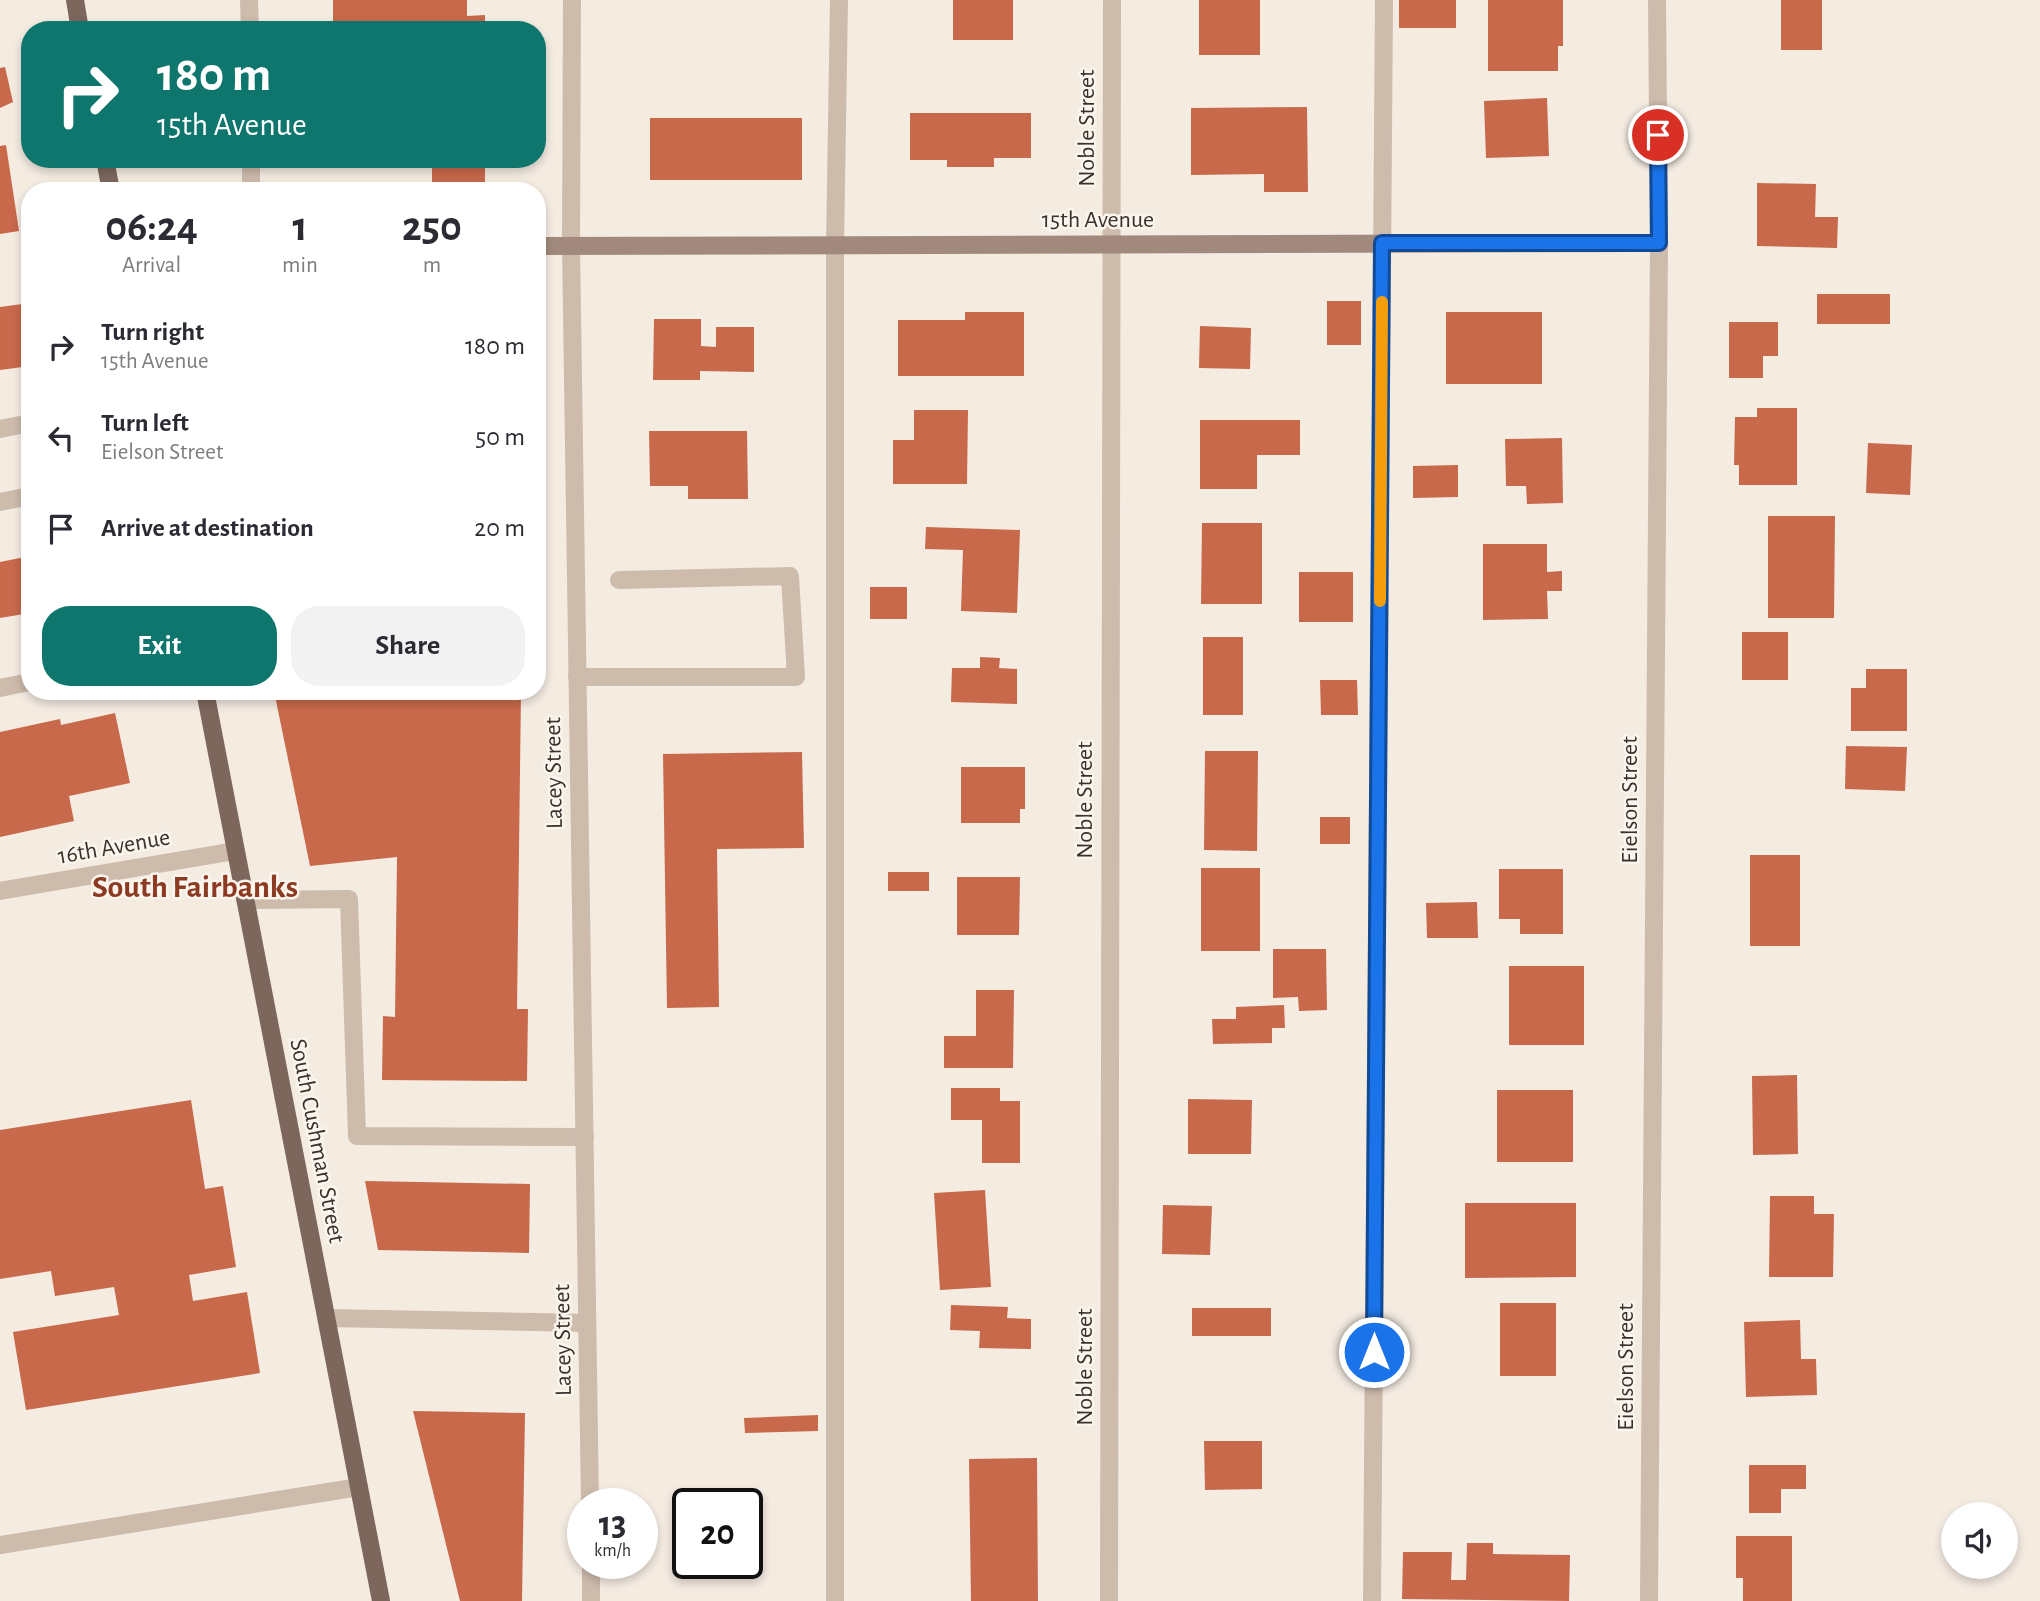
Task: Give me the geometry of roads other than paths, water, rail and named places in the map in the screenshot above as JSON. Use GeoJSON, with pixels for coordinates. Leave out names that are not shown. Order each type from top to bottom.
{"type":"FeatureCollection","features":[{"type":"Feature","properties":{"kind":"main road"},"geometry":{"type":"LineString","coordinates":[[75,0],[78,21]]}},
{"type":"Feature","properties":{"kind":"main road","name":"South Cushman Street"},"geometry":{"type":"LineString","coordinates":[[207,700],[382,1601]]}},
{"type":"Feature","properties":{"kind":"street"},"geometry":{"type":"LineString","coordinates":[[249,0],[250,21]]}},
{"type":"Feature","properties":{"kind":"street","name":"Lacey Street"},"geometry":{"type":"LineString","coordinates":[[572,0],[571,246],[590,1488]]}},
{"type":"Feature","properties":{"kind":"street"},"geometry":{"type":"LineString","coordinates":[[835,1601],[835,246],[839,0]]}},
{"type":"Feature","properties":{"kind":"street","name":"Noble Street"},"geometry":{"type":"LineString","coordinates":[[1109,1601],[1112,0]]}},
{"type":"Feature","properties":{"kind":"street"},"geometry":{"type":"LineString","coordinates":[[1372,1601],[1384,0]]}},
{"type":"Feature","properties":{"kind":"street","name":"Eielson Street"},"geometry":{"type":"LineString","coordinates":[[1649,1601],[1659,243],[1657,0]]}},
{"type":"Feature","properties":{"kind":"street","name":"15th Avenue"},"geometry":{"type":"LineString","coordinates":[[546,246],[1659,243]]}},
{"type":"Feature","properties":{"kind":"street"},"geometry":{"type":"LineString","coordinates":[[0,429],[21,425]]}},
{"type":"Feature","properties":{"kind":"street"},"geometry":{"type":"LineString","coordinates":[[0,502],[21,498]]}},
{"type":"Feature","properties":{"kind":"street"},"geometry":{"type":"LineString","coordinates":[[577,677],[796,677],[790,576],[619,580]]}},
{"type":"Feature","properties":{"kind":"street"},"geometry":{"type":"LineString","coordinates":[[0,688],[21,684]]}},
{"type":"Feature","properties":{"kind":"street","name":"16th Avenue"},"geometry":{"type":"LineString","coordinates":[[0,891],[235,851]]}},
{"type":"Feature","properties":{"kind":"street"},"geometry":{"type":"LineString","coordinates":[[245,900],[349,899],[357,1136],[584,1137]]}},
{"type":"Feature","properties":{"kind":"street"},"geometry":{"type":"LineString","coordinates":[[327,1318],[587,1323]]}},
{"type":"Feature","properties":{"kind":"street"},"geometry":{"type":"LineString","coordinates":[[0,1545],[359,1487]]}},
{"type":"Feature","properties":{"kind":"street"},"geometry":{"type":"LineString","coordinates":[[591,1579],[592,1601]]}},
{"type":"Feature","properties":{"kind":"district","name":"South Fairbanks"},"geometry":{"type":"Point","coordinates":[195,887]}}]}
